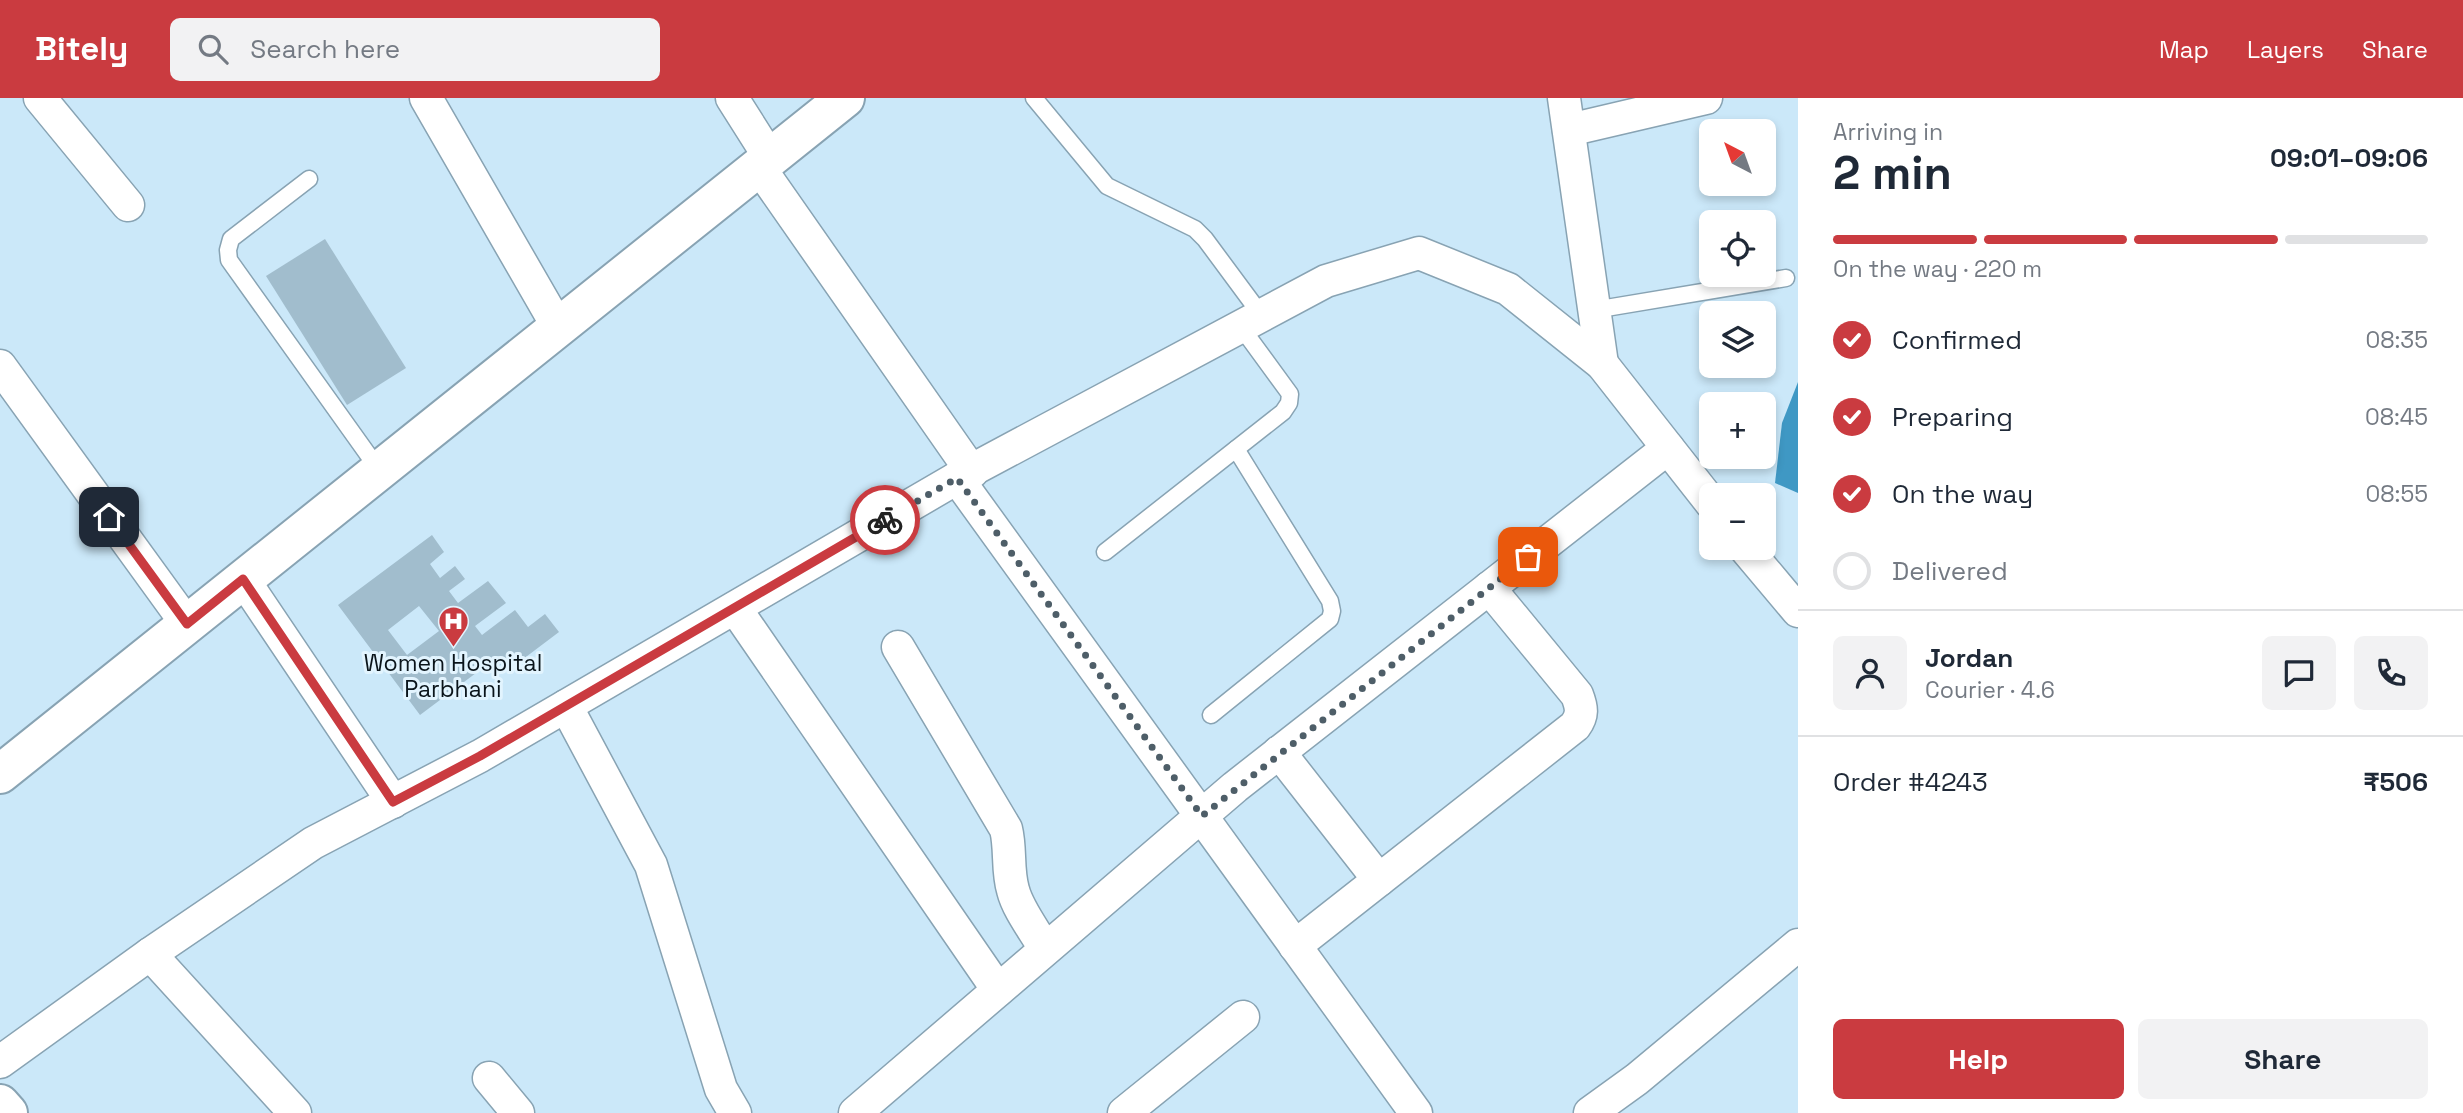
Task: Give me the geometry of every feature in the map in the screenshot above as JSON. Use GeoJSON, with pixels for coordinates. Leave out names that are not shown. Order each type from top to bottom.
{"type":"FeatureCollection","features":[{"type":"Feature","properties":{"kind":"street"},"geometry":{"type":"LineString","coordinates":[[40,98],[128,205]]}},
{"type":"Feature","properties":{"kind":"street"},"geometry":{"type":"LineString","coordinates":[[426,98],[558,327]]}},
{"type":"Feature","properties":{"kind":"street"},"geometry":{"type":"LineString","coordinates":[[732,98],[765,163],[965,475],[1202,816],[1416,1113]]}},
{"type":"Feature","properties":{"kind":"street"},"geometry":{"type":"LineString","coordinates":[[0,774],[845,98]]}},
{"type":"Feature","properties":{"kind":"street"},"geometry":{"type":"LineString","coordinates":[[1564,98],[1602,364]]}},
{"type":"Feature","properties":{"kind":"street"},"geometry":{"type":"LineString","coordinates":[[1569,130],[1706,98]]}},
{"type":"Feature","properties":{"kind":"street"},"geometry":{"type":"LineString","coordinates":[[0,1062],[150,954],[313,843],[480,756],[965,475],[1326,281],[1419,253],[1508,289],[1602,364],[1699,488]]}},
{"type":"Feature","properties":{"kind":"street"},"geometry":{"type":"LineString","coordinates":[[0,366],[187,624]]}},
{"type":"Feature","properties":{"kind":"street"},"geometry":{"type":"LineString","coordinates":[[855,1113],[1279,752],[1668,448]]}},
{"type":"Feature","properties":{"kind":"street"},"geometry":{"type":"LineString","coordinates":[[1755,560],[1798,611]]}},
{"type":"Feature","properties":{"kind":"street"},"geometry":{"type":"LineString","coordinates":[[243,579],[393,802]]}},
{"type":"Feature","properties":{"kind":"street"},"geometry":{"type":"LineString","coordinates":[[1295,946],[1575,726],[1580,719],[1581,705],[1577,695],[1489,588]]}},
{"type":"Feature","properties":{"kind":"street"},"geometry":{"type":"LineString","coordinates":[[735,608],[998,990]]}},
{"type":"Feature","properties":{"kind":"street"},"geometry":{"type":"LineString","coordinates":[[898,647],[1006,829],[1010,843],[1013,893],[1045,949]]}},
{"type":"Feature","properties":{"kind":"street"},"geometry":{"type":"LineString","coordinates":[[566,706],[652,864],[721,1090],[735,1113]]}},
{"type":"Feature","properties":{"kind":"street"},"geometry":{"type":"LineString","coordinates":[[1279,752],[1379,880]]}},
{"type":"Feature","properties":{"kind":"street"},"geometry":{"type":"LineString","coordinates":[[1590,1113],[1637,1079],[1798,945]]}},
{"type":"Feature","properties":{"kind":"street"},"geometry":{"type":"LineString","coordinates":[[150,954],[295,1113]]}},
{"type":"Feature","properties":{"kind":"street"},"geometry":{"type":"LineString","coordinates":[[1124,1113],[1243,1017]]}},
{"type":"Feature","properties":{"kind":"street"},"geometry":{"type":"LineString","coordinates":[[489,1078],[518,1113]]}},
{"type":"Feature","properties":{"kind":"street"},"geometry":{"type":"LineString","coordinates":[[0,1104],[8,1113]]}},
{"type":"Feature","properties":{"kind":"lane"},"geometry":{"type":"LineString","coordinates":[[1034,98],[1107,186],[1195,229],[1205,239],[1290,394],[1289,403],[1283,412],[1105,552]]}},
{"type":"Feature","properties":{"kind":"lane"},"geometry":{"type":"LineString","coordinates":[[309,179],[231,239],[229,260],[379,470]]}},
{"type":"Feature","properties":{"kind":"lane"},"geometry":{"type":"LineString","coordinates":[[1594,310],[1786,278]]}},
{"type":"Feature","properties":{"kind":"lane"},"geometry":{"type":"LineString","coordinates":[[1211,715],[1330,620],[1332,611],[1330,601],[1236,449]]}},
{"type":"Feature","properties":{"kind":"water"},"geometry":{"type":"Polygon","coordinates":[[[1798,382],[1798,493],[1775,483],[1782,423],[1798,382]]]}},
{"type":"Feature","properties":{"kind":"building"},"geometry":{"type":"Polygon","coordinates":[[[325,239],[406,368],[347,405],[266,276],[325,239]]]}},
{"type":"Feature","properties":{"kind":"building"},"geometry":{"type":"Polygon","coordinates":[[[432,535],[444,552],[430,564],[440,578],[455,566],[465,579],[449,591],[458,603],[488,581],[506,603],[475,626],[482,635],[515,610],[528,627],[545,614],[559,632],[506,672],[496,658],[420,715],[338,605],[432,535]],[[419,606],[388,630],[407,655],[439,631],[419,606]]]}},
{"type":"Feature","properties":{"kind":"way so far"},"geometry":{"type":"LineString","coordinates":[[885,520],[957,478],[1202,816],[1235,787],[1528,557]]}},
{"type":"Feature","properties":{"kind":"place","name":"Women Hospital Parbhani"},"geometry":{"type":"Point","coordinates":[453,649]}},
{"type":"Feature","properties":{"kind":"route"},"geometry":{"type":"LineString","coordinates":[[109,517],[187,624],[243,579],[393,802],[480,756],[885,520]]}}]}
